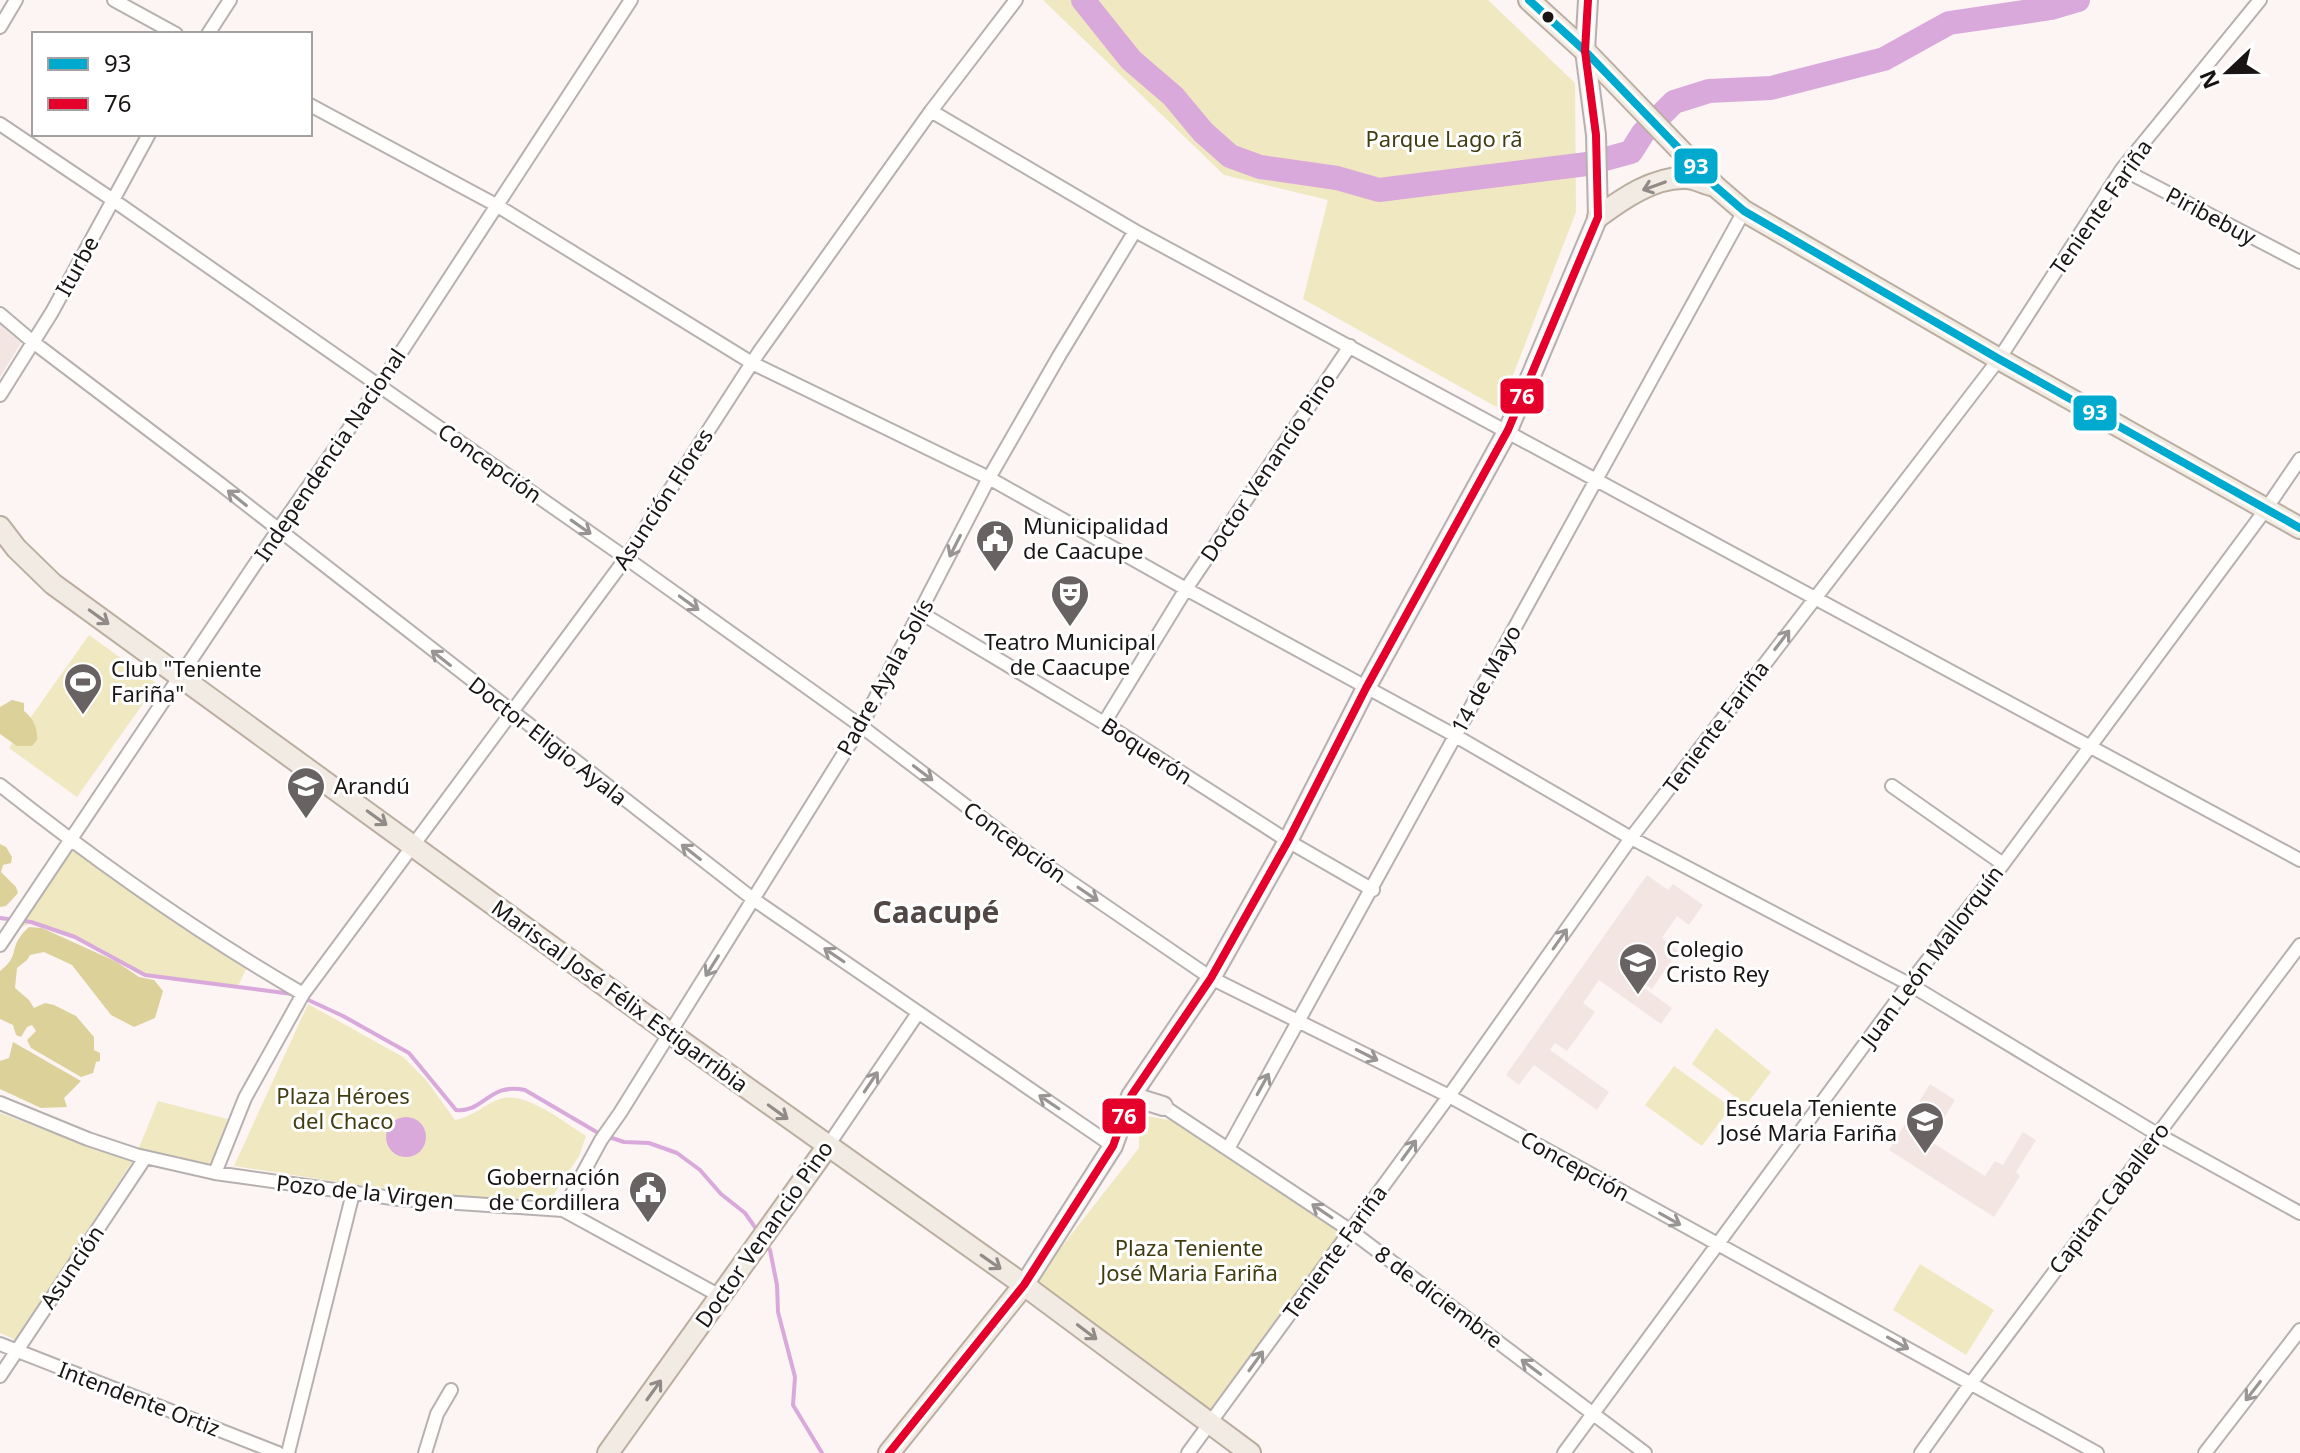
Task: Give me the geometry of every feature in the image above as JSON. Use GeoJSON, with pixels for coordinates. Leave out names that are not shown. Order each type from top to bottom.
{"type":"FeatureCollection","features":[{"type":"Feature","properties":{"kind":"main road"},"geometry":{"type":"LineString","coordinates":[[1529,0],[1585,51],[1620,91],[1744,211],[2300,528]]}},
{"type":"Feature","properties":{"kind":"main road"},"geometry":{"type":"LineString","coordinates":[[1598,217],[1631,194],[1674,179],[1688,178],[1715,186]]}},
{"type":"Feature","properties":{"kind":"main road","name":"Mariscal José Félix Estigarribia"},"geometry":{"type":"LineString","coordinates":[[0,527],[16,548],[53,584],[827,1147],[1024,1285],[1250,1453]]}},
{"type":"Feature","properties":{"kind":"main road","name":"Doctor Venancio Pino"},"geometry":{"type":"LineString","coordinates":[[608,1453],[827,1147]]}},
{"type":"Feature","properties":{"kind":"main road"},"geometry":{"type":"LineString","coordinates":[[889,1453],[1024,1285]]}},
{"type":"Feature","properties":{"kind":"street"},"geometry":{"type":"LineString","coordinates":[[0,27],[16,0]]}},
{"type":"Feature","properties":{"kind":"street"},"geometry":{"type":"LineString","coordinates":[[114,0],[172,32]]}},
{"type":"Feature","properties":{"kind":"street"},"geometry":{"type":"LineString","coordinates":[[209,32],[230,0]]}},
{"type":"Feature","properties":{"kind":"street","name":"Independencia Nacional"},"geometry":{"type":"LineString","coordinates":[[0,945],[278,530],[379,386],[631,0]]}},
{"type":"Feature","properties":{"kind":"street","name":"Asunción Flores"},"geometry":{"type":"LineString","coordinates":[[215,1173],[245,1098],[300,998],[626,558],[752,363],[931,111],[1016,0]]}},
{"type":"Feature","properties":{"kind":"street"},"geometry":{"type":"LineString","coordinates":[[1024,1285],[1113,1146],[1131,1096],[1211,978],[1288,841],[1366,688],[1508,430],[1598,217],[1596,135],[1585,51],[1588,0]]}},
{"type":"Feature","properties":{"kind":"street","name":"Teniente Fariña"},"geometry":{"type":"LineString","coordinates":[[1188,1453],[1449,1096],[1631,838],[1999,359],[2122,169],[2256,5]]}},
{"type":"Feature","properties":{"kind":"street"},"geometry":{"type":"LineString","coordinates":[[312,106],[496,205],[752,363],[989,478],[1454,735],[1631,838],[1909,984],[2157,1134],[2300,1213]]}},
{"type":"Feature","properties":{"kind":"street"},"geometry":{"type":"LineString","coordinates":[[931,111],[1135,231],[2300,860]]}},
{"type":"Feature","properties":{"kind":"street","name":"Concepción"},"geometry":{"type":"LineString","coordinates":[[0,124],[626,558],[861,726],[1024,850],[1211,978],[1449,1096],[2097,1453]]}},
{"type":"Feature","properties":{"kind":"street","name":"Iturbe"},"geometry":{"type":"LineString","coordinates":[[0,395],[148,136]]}},
{"type":"Feature","properties":{"kind":"street","name":"Piribebuy"},"geometry":{"type":"LineString","coordinates":[[2122,169],[2300,262]]}},
{"type":"Feature","properties":{"kind":"street","name":"14 de Mayo"},"geometry":{"type":"LineString","coordinates":[[1229,1147],[1744,211]]}},
{"type":"Feature","properties":{"kind":"street","name":"Padre Ayala Solís"},"geometry":{"type":"LineString","coordinates":[[563,1210],[601,1140],[861,726],[989,478],[1135,231]]}},
{"type":"Feature","properties":{"kind":"street","name":"Doctor Eligio Ayala"},"geometry":{"type":"LineString","coordinates":[[0,314],[753,899],[1113,1146]]}},
{"type":"Feature","properties":{"kind":"street","name":"Doctor Venancio Pino"},"geometry":{"type":"LineString","coordinates":[[1104,723],[1186,589],[1350,346]]}},
{"type":"Feature","properties":{"kind":"street","name":"Juan León Mallorquín"},"geometry":{"type":"LineString","coordinates":[[1564,1453],[1909,984],[2003,864],[2266,509],[2300,459]]}},
{"type":"Feature","properties":{"kind":"street"},"geometry":{"type":"LineString","coordinates":[[0,546],[53,584]]}},
{"type":"Feature","properties":{"kind":"street","name":"Boquerón"},"geometry":{"type":"LineString","coordinates":[[921,613],[1104,723],[1288,841],[1373,890]]}},
{"type":"Feature","properties":{"kind":"street"},"geometry":{"type":"LineString","coordinates":[[0,785],[71,841],[300,998]]}},
{"type":"Feature","properties":{"kind":"street"},"geometry":{"type":"LineString","coordinates":[[1892,786],[2003,864]]}},
{"type":"Feature","properties":{"kind":"street","name":"Capitan Caballero"},"geometry":{"type":"LineString","coordinates":[[1921,1453],[2300,945]]}},
{"type":"Feature","properties":{"kind":"street","name":"Doctor Venancio Pino"},"geometry":{"type":"LineString","coordinates":[[827,1147],[918,1013]]}},
{"type":"Feature","properties":{"kind":"street"},"geometry":{"type":"LineString","coordinates":[[1131,1096],[1163,1106],[1229,1147]]}},
{"type":"Feature","properties":{"kind":"street","name":"Pozo de la Virgen"},"geometry":{"type":"LineString","coordinates":[[0,1103],[88,1139],[145,1158],[215,1173],[399,1199],[563,1210],[720,1296]]}},
{"type":"Feature","properties":{"kind":"street","name":"8 de diciembre"},"geometry":{"type":"LineString","coordinates":[[1229,1147],[1351,1231],[1645,1453]]}},
{"type":"Feature","properties":{"kind":"street","name":"Asunción"},"geometry":{"type":"LineString","coordinates":[[0,1376],[145,1158]]}},
{"type":"Feature","properties":{"kind":"street"},"geometry":{"type":"LineString","coordinates":[[288,1453],[353,1193]]}},
{"type":"Feature","properties":{"kind":"street"},"geometry":{"type":"LineString","coordinates":[[2205,1453],[2300,1330]]}},
{"type":"Feature","properties":{"kind":"street","name":"Intendente Ortiz"},"geometry":{"type":"LineString","coordinates":[[0,1344],[278,1453]]}},
{"type":"Feature","properties":{"kind":"street"},"geometry":{"type":"LineString","coordinates":[[425,1453],[437,1414],[451,1390]]}},
{"type":"Feature","properties":{"kind":"shaded area"},"geometry":{"type":"Polygon","coordinates":[[[0,325],[21,343],[0,377],[0,325]]]}},
{"type":"Feature","properties":{"kind":"shaded area"},"geometry":{"type":"Polygon","coordinates":[[[12,700],[24,703],[24,711],[34,724],[37,740],[32,746],[17,746],[0,734],[0,707],[12,700]]]}},
{"type":"Feature","properties":{"kind":"shaded area"},"geometry":{"type":"Polygon","coordinates":[[[0,844],[12,857],[11,863],[3,865],[1,872],[18,893],[6,906],[0,907],[0,844]]]}},
{"type":"Feature","properties":{"kind":"shaded area","name":"Colegio Cristo Rey"},"geometry":{"type":"Polygon","coordinates":[[[1647,875],[1668,890],[1673,884],[1703,905],[1689,925],[1677,916],[1662,938],[1678,951],[1652,989],[1622,967],[1619,970],[1672,1008],[1661,1024],[1599,980],[1583,1003],[1595,1012],[1567,1051],[1555,1043],[1550,1050],[1609,1092],[1597,1110],[1534,1065],[1519,1085],[1506,1075],[1647,875]]]}},
{"type":"Feature","properties":{"kind":"shaded area"},"geometry":{"type":"Polygon","coordinates":[[[29,927],[42,928],[117,962],[139,977],[154,980],[163,991],[155,1018],[134,1027],[111,1015],[72,965],[44,952],[30,955],[17,968],[15,988],[34,1008],[45,1003],[54,1005],[76,1016],[94,1037],[94,1050],[100,1053],[100,1061],[96,1062],[93,1073],[81,1077],[31,1048],[27,1040],[36,1031],[32,1025],[21,1037],[16,1035],[13,1025],[0,1019],[0,971],[12,958],[17,941],[29,927]]]}},
{"type":"Feature","properties":{"kind":"shaded area"},"geometry":{"type":"Polygon","coordinates":[[[13,1042],[81,1081],[64,1098],[67,1107],[41,1108],[0,1089],[0,1061],[9,1058],[13,1042]]]}},
{"type":"Feature","properties":{"kind":"shaded area","name":"Escuela Teniente José Maria Fariña"},"geometry":{"type":"Polygon","coordinates":[[[1930,1084],[1955,1100],[1930,1141],[1985,1176],[1995,1161],[2003,1165],[2023,1132],[2036,1140],[2016,1172],[2020,1176],[1994,1217],[1889,1150],[1930,1084]]]}},
{"type":"Feature","properties":{"kind":"shaded area"},"geometry":{"type":"Polygon","coordinates":[[[406,1117],[420,1123],[426,1137],[420,1151],[406,1157],[392,1151],[386,1137],[392,1123],[406,1117]]]}},
{"type":"Feature","properties":{"kind":"green space","name":"Parque Lago rã"},"geometry":{"type":"Polygon","coordinates":[[[1043,0],[1488,0],[1575,83],[1576,212],[1500,409],[1303,299],[1328,200],[1224,175],[1043,0]]]}},
{"type":"Feature","properties":{"kind":"green space","name":"Club \"Teniente Fariña\""},"geometry":{"type":"Polygon","coordinates":[[[89,635],[157,684],[77,797],[9,748],[89,635]]]}},
{"type":"Feature","properties":{"kind":"green space"},"geometry":{"type":"Polygon","coordinates":[[[71,841],[249,963],[238,986],[145,975],[98,947],[32,923],[10,931],[71,841]]]}},
{"type":"Feature","properties":{"kind":"green space","name":"Plaza Héroes del Chaco"},"geometry":{"type":"Polygon","coordinates":[[[308,1004],[403,1057],[427,1081],[455,1120],[510,1097],[533,1103],[586,1136],[579,1156],[547,1205],[364,1186],[234,1166],[308,1004]]]}},
{"type":"Feature","properties":{"kind":"green space"},"geometry":{"type":"Polygon","coordinates":[[[1716,1028],[1771,1072],[1746,1105],[1692,1064],[1716,1028]]]}},
{"type":"Feature","properties":{"kind":"green space"},"geometry":{"type":"Polygon","coordinates":[[[1674,1066],[1731,1107],[1702,1146],[1645,1105],[1674,1066]]]}},
{"type":"Feature","properties":{"kind":"green space"},"geometry":{"type":"Polygon","coordinates":[[[158,1101],[235,1121],[215,1173],[136,1155],[158,1101]]]}},
{"type":"Feature","properties":{"kind":"green space"},"geometry":{"type":"Polygon","coordinates":[[[0,1113],[132,1162],[16,1340],[0,1333],[0,1113]]]}},
{"type":"Feature","properties":{"kind":"green space","name":"Plaza Teniente José Maria Fariña"},"geometry":{"type":"Polygon","coordinates":[[[1131,1113],[1174,1121],[1341,1232],[1213,1411],[1034,1282],[1139,1148],[1139,1133],[1123,1128],[1131,1113]]]}},
{"type":"Feature","properties":{"kind":"green space"},"geometry":{"type":"Polygon","coordinates":[[[1920,1264],[1994,1310],[1966,1355],[1893,1310],[1920,1264]]]}},
{"type":"Feature","properties":{"kind":"waterway"},"geometry":{"type":"LineString","coordinates":[[1083,0],[1131,60],[1173,96],[1203,132],[1230,156],[1260,167],[1337,178],[1379,190],[1587,164],[1631,152],[1643,133],[1674,102],[1709,91],[1771,88],[1884,59],[1949,23],[2051,8],[2078,0]]}},
{"type":"Feature","properties":{"kind":"waterway"},"geometry":{"type":"LineString","coordinates":[[0,918],[31,922],[75,937],[145,975],[292,994]]}},
{"type":"Feature","properties":{"kind":"waterway"},"geometry":{"type":"LineString","coordinates":[[304,998],[409,1053],[456,1110],[474,1107],[503,1090],[525,1090],[600,1134],[624,1142],[649,1143],[677,1153],[700,1170],[721,1194],[745,1213],[759,1233]]}},
{"type":"Feature","properties":{"kind":"waterway"},"geometry":{"type":"LineString","coordinates":[[766,1244],[777,1285],[778,1312],[795,1377],[793,1405],[822,1453]]}},
{"type":"Feature","properties":{"kind":"transit line","name":"93"},"geometry":{"type":"LineString","coordinates":[[1529,0],[1585,51],[1715,186],[1744,211],[2300,528]]}},
{"type":"Feature","properties":{"kind":"transit line","name":"76"},"geometry":{"type":"LineString","coordinates":[[889,1453],[1024,1285],[1113,1146],[1131,1096],[1211,978],[1288,841],[1366,688],[1508,430],[1598,217],[1596,135],[1585,51],[1588,0]]}},
{"type":"Feature","properties":{"kind":"place","name":"Municipalidad de Caacupe"},"geometry":{"type":"Point","coordinates":[995,573]}},
{"type":"Feature","properties":{"kind":"place","name":"Teatro Municipal de Caacupe"},"geometry":{"type":"Point","coordinates":[1070,628]}},
{"type":"Feature","properties":{"kind":"place","name":"Club \"Teniente Fariña\""},"geometry":{"type":"Point","coordinates":[83,716]}},
{"type":"Feature","properties":{"kind":"place","name":"Arandú"},"geometry":{"type":"Point","coordinates":[306,820]}},
{"type":"Feature","properties":{"kind":"place","name":"Colegio Cristo Rey"},"geometry":{"type":"Point","coordinates":[1638,996]}},
{"type":"Feature","properties":{"kind":"place","name":"Escuela Teniente José Maria Fariña"},"geometry":{"type":"Point","coordinates":[1925,1155]}},
{"type":"Feature","properties":{"kind":"place","name":"Gobernación de Cordillera"},"geometry":{"type":"Point","coordinates":[648,1224]}},
{"type":"Feature","properties":{"kind":"district","name":"Caacupé"},"geometry":{"type":"Point","coordinates":[936,913]}}]}
